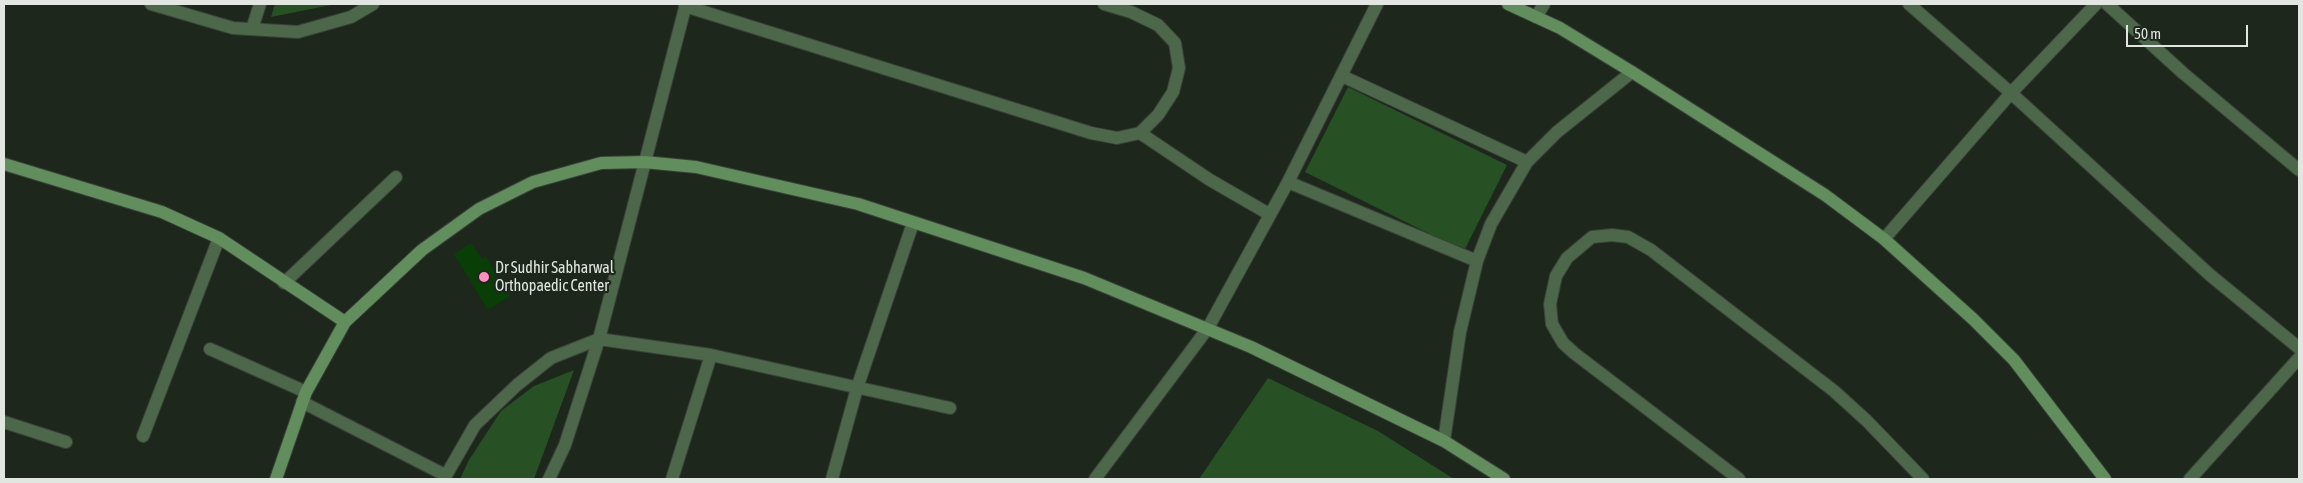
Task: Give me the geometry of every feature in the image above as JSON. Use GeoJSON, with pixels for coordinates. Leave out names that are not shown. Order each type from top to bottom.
{"type":"FeatureCollection","features":[{"type":"Feature","properties":{"kind":"street"},"geometry":{"type":"LineString","coordinates":[[151,4],[233,28],[298,32],[351,17],[374,4]]}},
{"type":"Feature","properties":{"kind":"street"},"geometry":{"type":"LineString","coordinates":[[252,29],[260,4]]}},
{"type":"Feature","properties":{"kind":"street"},"geometry":{"type":"LineString","coordinates":[[549,479],[564,445],[599,339],[685,5],[1091,133],[1117,138],[1140,133],[1158,115],[1173,92],[1180,68],[1175,43],[1158,25],[1131,12],[1104,4]]}},
{"type":"Feature","properties":{"kind":"street"},"geometry":{"type":"LineString","coordinates":[[1095,479],[1208,328],[1288,182],[1377,4]]}},
{"type":"Feature","properties":{"kind":"street"},"geometry":{"type":"LineString","coordinates":[[1508,4],[1560,28],[1632,72],[1825,195],[1884,239],[1973,319],[2014,360],[2105,479]]}},
{"type":"Feature","properties":{"kind":"street"},"geometry":{"type":"LineString","coordinates":[[1536,17],[1544,4]]}},
{"type":"Feature","properties":{"kind":"street"},"geometry":{"type":"LineString","coordinates":[[1909,4],[2011,93],[2210,275],[2299,348]]}},
{"type":"Feature","properties":{"kind":"street"},"geometry":{"type":"LineString","coordinates":[[1884,239],[2011,93],[2096,4]]}},
{"type":"Feature","properties":{"kind":"street"},"geometry":{"type":"LineString","coordinates":[[2107,4],[2183,73],[2299,170]]}},
{"type":"Feature","properties":{"kind":"street"},"geometry":{"type":"LineString","coordinates":[[1444,441],[1458,342],[1477,261],[1491,224],[1527,162],[1557,132],[1632,72]]}},
{"type":"Feature","properties":{"kind":"street"},"geometry":{"type":"LineString","coordinates":[[1342,76],[1527,162]]}},
{"type":"Feature","properties":{"kind":"street"},"geometry":{"type":"LineString","coordinates":[[1140,133],[1210,180],[1269,214]]}},
{"type":"Feature","properties":{"kind":"street"},"geometry":{"type":"LineString","coordinates":[[276,479],[304,397],[345,322],[422,250],[479,209],[533,182],[601,163],[644,162],[696,167],[858,204],[1084,278],[1208,328],[1444,441],[1504,479]]}},
{"type":"Feature","properties":{"kind":"street"},"geometry":{"type":"LineString","coordinates":[[4,164],[162,212],[219,238],[345,322]]}},
{"type":"Feature","properties":{"kind":"street"},"geometry":{"type":"LineString","coordinates":[[284,283],[396,178]]}},
{"type":"Feature","properties":{"kind":"street"},"geometry":{"type":"LineString","coordinates":[[1288,182],[1477,261]]}},
{"type":"Feature","properties":{"kind":"street"},"geometry":{"type":"LineString","coordinates":[[832,479],[857,388],[914,223]]}},
{"type":"Feature","properties":{"kind":"street"},"geometry":{"type":"LineString","coordinates":[[1739,479],[1574,353],[1552,324],[1550,304],[1556,276],[1567,258],[1592,237],[1612,235],[1628,237],[1651,250],[1834,392],[1867,420],[1923,479]]}},
{"type":"Feature","properties":{"kind":"street"},"geometry":{"type":"LineString","coordinates":[[143,436],[219,238]]}},
{"type":"Feature","properties":{"kind":"street"},"geometry":{"type":"LineString","coordinates":[[210,350],[304,397],[444,477],[475,424],[518,385],[551,358],[599,339],[711,355],[950,408]]}},
{"type":"Feature","properties":{"kind":"street"},"geometry":{"type":"LineString","coordinates":[[672,479],[711,355]]}},
{"type":"Feature","properties":{"kind":"street"},"geometry":{"type":"LineString","coordinates":[[2190,479],[2299,358]]}},
{"type":"Feature","properties":{"kind":"street"},"geometry":{"type":"LineString","coordinates":[[4,422],[66,442]]}},
{"type":"Feature","properties":{"kind":"green space"},"geometry":{"type":"Polygon","coordinates":[[[275,4],[336,4],[271,17],[275,4]]]}},
{"type":"Feature","properties":{"kind":"green space"},"geometry":{"type":"Polygon","coordinates":[[[1348,87],[1507,165],[1464,251],[1305,172],[1348,87]]]}},
{"type":"Feature","properties":{"kind":"green space"},"geometry":{"type":"Polygon","coordinates":[[[574,370],[534,479],[460,479],[469,460],[501,411],[534,386],[574,370]]]}},
{"type":"Feature","properties":{"kind":"green space"},"geometry":{"type":"Polygon","coordinates":[[[1268,378],[1378,431],[1454,479],[1199,479],[1268,378]]]}},
{"type":"Feature","properties":{"kind":"building"},"geometry":{"type":"Polygon","coordinates":[[[471,243],[482,259],[486,257],[510,296],[488,310],[454,254],[471,243]]]}},
{"type":"Feature","properties":{"kind":"place","name":"Dr Sudhir Sabharwal Orthopaedic Center"},"geometry":{"type":"Point","coordinates":[484,277]}}]}
